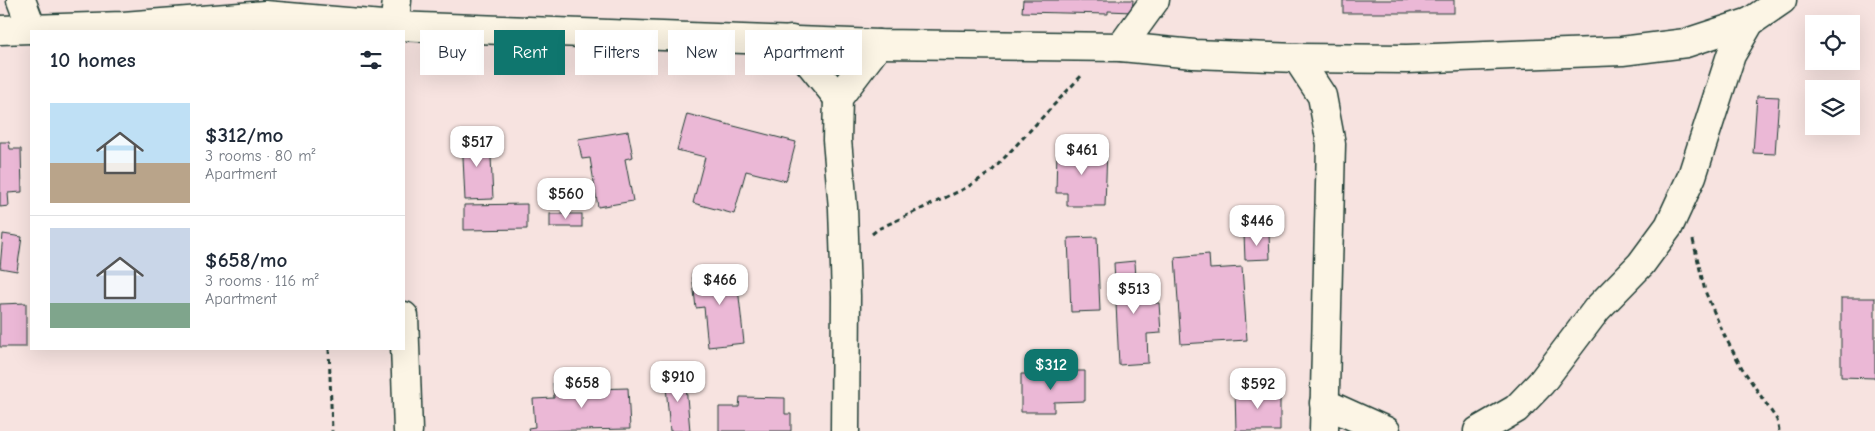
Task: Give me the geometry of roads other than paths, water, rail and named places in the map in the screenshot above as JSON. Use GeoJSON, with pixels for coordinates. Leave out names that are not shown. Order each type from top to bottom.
{"type":"FeatureCollection","features":[{"type":"Feature","properties":{"kind":"street"},"geometry":{"type":"LineString","coordinates":[[21,0],[32,29]]}},
{"type":"Feature","properties":{"kind":"street"},"geometry":{"type":"LineString","coordinates":[[1115,46],[1154,0]]}},
{"type":"Feature","properties":{"kind":"street"},"geometry":{"type":"LineString","coordinates":[[862,43],[1115,46],[1194,54],[1297,58],[1406,59],[1622,51],[1686,43],[1750,22],[1782,0]]}},
{"type":"Feature","properties":{"kind":"street"},"geometry":{"type":"LineString","coordinates":[[0,30],[123,29],[264,15],[395,19],[745,38]]}},
{"type":"Feature","properties":{"kind":"street"},"geometry":{"type":"LineString","coordinates":[[1478,431],[1516,409],[1541,383],[1597,309],[1641,264],[1669,226],[1692,176],[1731,55],[1750,22]]}},
{"type":"Feature","properties":{"kind":"street"},"geometry":{"type":"LineString","coordinates":[[845,431],[845,257],[837,140],[838,98],[879,44]]}},
{"type":"Feature","properties":{"kind":"street"},"geometry":{"type":"LineString","coordinates":[[1297,58],[1322,96],[1331,144],[1324,431]]}},
{"type":"Feature","properties":{"kind":"street"},"geometry":{"type":"LineString","coordinates":[[819,75],[838,98]]}},
{"type":"Feature","properties":{"kind":"street"},"geometry":{"type":"LineString","coordinates":[[405,345],[408,431]]}},
{"type":"Feature","properties":{"kind":"street"},"geometry":{"type":"LineString","coordinates":[[1324,403],[1386,431]]}}]}
